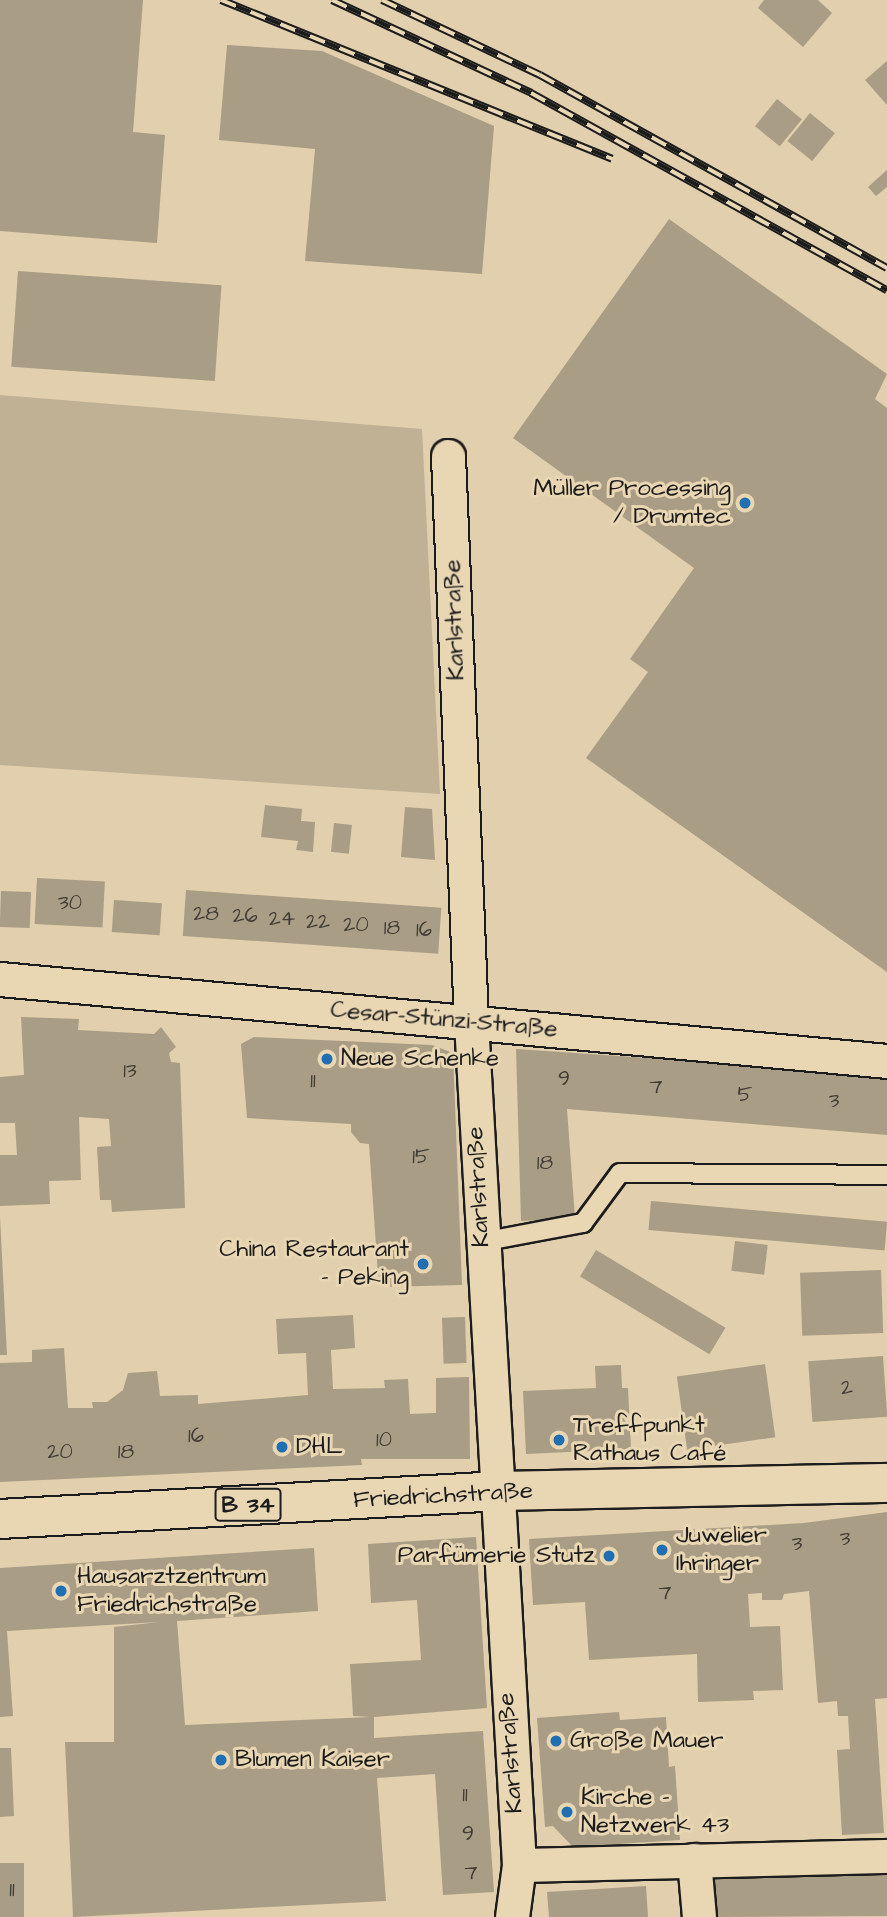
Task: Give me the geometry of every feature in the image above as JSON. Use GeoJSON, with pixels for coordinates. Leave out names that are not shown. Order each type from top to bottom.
{"type":"FeatureCollection","features":[{"type":"Feature","properties":{"kind":"main road","name":"Friedrichstraße"},"geometry":{"type":"LineString","coordinates":[[0,1520],[495,1491],[887,1483]]}},
{"type":"Feature","properties":{"kind":"street","name":"Karlstraße"},"geometry":{"type":"LineString","coordinates":[[448,456],[482,1242],[519,1865],[512,1917]]}},
{"type":"Feature","properties":{"kind":"street","name":"Cesar-Stünzi-Straße"},"geometry":{"type":"LineString","coordinates":[[0,979],[887,1062]]}},
{"type":"Feature","properties":{"kind":"street"},"geometry":{"type":"LineString","coordinates":[[519,1865],[887,1856]]}},
{"type":"Feature","properties":{"kind":"street"},"geometry":{"type":"LineString","coordinates":[[694,1860],[699,1917]]}},
{"type":"Feature","properties":{"kind":"lane"},"geometry":{"type":"LineString","coordinates":[[482,1242],[583,1223],[620,1173],[887,1175]]}},
{"type":"Feature","properties":{"kind":"shaded area"},"geometry":{"type":"Polygon","coordinates":[[[0,395],[422,429],[440,794],[0,765],[0,395]]]}},
{"type":"Feature","properties":{"kind":"building"},"geometry":{"type":"Polygon","coordinates":[[[0,0],[143,0],[133,132],[165,135],[157,243],[0,231],[0,0]]]}},
{"type":"Feature","properties":{"kind":"building"},"geometry":{"type":"Polygon","coordinates":[[[764,0],[818,0],[832,13],[803,47],[758,8],[764,0]]]}},
{"type":"Feature","properties":{"kind":"building"},"geometry":{"type":"Polygon","coordinates":[[[227,45],[322,51],[494,126],[482,274],[305,261],[315,149],[219,140],[227,45]]]}},
{"type":"Feature","properties":{"kind":"building"},"geometry":{"type":"Polygon","coordinates":[[[887,61],[887,105],[865,80],[887,61]]]}},
{"type":"Feature","properties":{"kind":"building"},"geometry":{"type":"Polygon","coordinates":[[[777,99],[802,119],[780,146],[755,126],[777,99]]]}},
{"type":"Feature","properties":{"kind":"building"},"geometry":{"type":"Polygon","coordinates":[[[810,113],[835,133],[812,161],[787,141],[810,113]]]}},
{"type":"Feature","properties":{"kind":"building"},"geometry":{"type":"Polygon","coordinates":[[[887,170],[887,187],[876,196],[868,187],[887,170]]]}},
{"type":"Feature","properties":{"kind":"building","name":"Müller Processing / Drumtec"},"geometry":{"type":"Polygon","coordinates":[[[669,219],[887,374],[875,399],[887,408],[887,972],[586,758],[648,672],[630,659],[694,568],[513,438],[669,219]]]}},
{"type":"Feature","properties":{"kind":"building"},"geometry":{"type":"Polygon","coordinates":[[[18,271],[222,285],[215,381],[11,367],[18,271]]]}},
{"type":"Feature","properties":{"kind":"building"},"geometry":{"type":"Polygon","coordinates":[[[265,805],[302,809],[301,821],[315,822],[313,852],[296,850],[298,841],[261,837],[265,805]]]}},
{"type":"Feature","properties":{"kind":"building"},"geometry":{"type":"Polygon","coordinates":[[[405,807],[432,809],[435,860],[401,857],[405,807]]]}},
{"type":"Feature","properties":{"kind":"building"},"geometry":{"type":"Polygon","coordinates":[[[334,823],[352,825],[349,854],[331,852],[334,823]]]}},
{"type":"Feature","properties":{"kind":"building"},"geometry":{"type":"Polygon","coordinates":[[[37,878],[105,882],[102,927],[35,924],[37,878]]]}},
{"type":"Feature","properties":{"kind":"building"},"geometry":{"type":"Polygon","coordinates":[[[186,890],[441,908],[438,954],[183,936],[186,890]]]}},
{"type":"Feature","properties":{"kind":"building"},"geometry":{"type":"Polygon","coordinates":[[[1,891],[31,892],[30,928],[0,927],[1,891]]]}},
{"type":"Feature","properties":{"kind":"building"},"geometry":{"type":"Polygon","coordinates":[[[114,900],[162,903],[160,935],[112,932],[114,900]]]}},
{"type":"Feature","properties":{"kind":"building"},"geometry":{"type":"Polygon","coordinates":[[[21,1017],[79,1019],[78,1030],[154,1034],[161,1027],[176,1047],[169,1053],[171,1062],[180,1063],[185,1208],[112,1212],[111,1200],[100,1200],[97,1147],[111,1146],[109,1119],[79,1117],[81,1180],[49,1181],[50,1204],[0,1206],[0,1155],[17,1155],[15,1123],[0,1123],[0,1077],[24,1075],[21,1017]]]}},
{"type":"Feature","properties":{"kind":"building"},"geometry":{"type":"Polygon","coordinates":[[[254,1037],[432,1045],[453,1053],[462,1285],[384,1287],[378,1275],[369,1144],[360,1143],[351,1132],[351,1124],[247,1118],[241,1044],[254,1037]]]}},
{"type":"Feature","properties":{"kind":"building"},"geometry":{"type":"Polygon","coordinates":[[[516,1049],[887,1074],[887,1135],[567,1109],[575,1218],[521,1221],[516,1049]]]}},
{"type":"Feature","properties":{"kind":"building"},"geometry":{"type":"Polygon","coordinates":[[[651,1201],[887,1222],[885,1251],[648,1230],[651,1201]]]}},
{"type":"Feature","properties":{"kind":"building"},"geometry":{"type":"Polygon","coordinates":[[[0,1217],[7,1355],[0,1355],[0,1217]]]}},
{"type":"Feature","properties":{"kind":"building"},"geometry":{"type":"Polygon","coordinates":[[[735,1241],[768,1245],[764,1275],[731,1271],[735,1241]]]}},
{"type":"Feature","properties":{"kind":"building"},"geometry":{"type":"Polygon","coordinates":[[[596,1250],[725,1328],[709,1354],[580,1277],[596,1250]]]}},
{"type":"Feature","properties":{"kind":"building"},"geometry":{"type":"Polygon","coordinates":[[[881,1270],[883,1333],[802,1336],[800,1273],[881,1270]]]}},
{"type":"Feature","properties":{"kind":"building"},"geometry":{"type":"Polygon","coordinates":[[[353,1315],[355,1348],[331,1350],[333,1389],[385,1388],[384,1380],[408,1379],[410,1414],[436,1413],[436,1378],[469,1377],[470,1459],[361,1459],[362,1465],[0,1482],[0,1363],[32,1362],[32,1350],[64,1348],[68,1408],[93,1408],[92,1402],[107,1402],[123,1390],[128,1373],[157,1371],[160,1396],[198,1395],[198,1404],[308,1395],[306,1353],[278,1354],[276,1319],[353,1315]]]}},
{"type":"Feature","properties":{"kind":"building"},"geometry":{"type":"Polygon","coordinates":[[[465,1317],[467,1363],[444,1364],[442,1318],[465,1317]]]}},
{"type":"Feature","properties":{"kind":"building"},"geometry":{"type":"Polygon","coordinates":[[[883,1356],[887,1417],[812,1422],[808,1361],[883,1356]]]}},
{"type":"Feature","properties":{"kind":"building"},"geometry":{"type":"Polygon","coordinates":[[[765,1364],[775,1437],[687,1450],[677,1376],[765,1364]]]}},
{"type":"Feature","properties":{"kind":"building"},"geometry":{"type":"Polygon","coordinates":[[[621,1365],[622,1388],[628,1388],[631,1449],[526,1454],[523,1391],[596,1388],[595,1366],[621,1365]]]}},
{"type":"Feature","properties":{"kind":"building"},"geometry":{"type":"Polygon","coordinates":[[[887,1512],[887,1698],[875,1699],[884,1833],[842,1835],[837,1750],[850,1749],[848,1716],[838,1716],[837,1701],[818,1703],[809,1591],[784,1594],[782,1600],[762,1600],[762,1593],[748,1594],[750,1627],[780,1626],[783,1690],[753,1691],[754,1700],[698,1702],[697,1654],[589,1660],[585,1602],[533,1605],[529,1539],[804,1523],[887,1512]]]}},
{"type":"Feature","properties":{"kind":"building"},"geometry":{"type":"Polygon","coordinates":[[[476,1537],[487,1708],[374,1717],[374,1738],[483,1731],[494,1892],[443,1895],[435,1774],[377,1778],[386,1901],[73,1917],[65,1742],[114,1742],[114,1627],[159,1622],[7,1631],[13,1716],[0,1717],[0,1568],[314,1548],[318,1611],[177,1621],[185,1725],[371,1717],[353,1716],[350,1664],[421,1660],[417,1600],[371,1603],[368,1544],[476,1537]]]}},
{"type":"Feature","properties":{"kind":"building"},"geometry":{"type":"Polygon","coordinates":[[[619,1712],[620,1720],[666,1717],[669,1767],[675,1766],[680,1840],[573,1847],[553,1826],[545,1827],[537,1718],[619,1712]]]}},
{"type":"Feature","properties":{"kind":"building"},"geometry":{"type":"Polygon","coordinates":[[[0,1748],[11,1748],[14,1816],[0,1817],[0,1748]]]}},
{"type":"Feature","properties":{"kind":"building"},"geometry":{"type":"Polygon","coordinates":[[[0,1863],[24,1863],[24,1917],[0,1917],[0,1863]]]}},
{"type":"Feature","properties":{"kind":"building"},"geometry":{"type":"Polygon","coordinates":[[[887,1868],[887,1916],[712,1917],[710,1880],[887,1868]]]}},
{"type":"Feature","properties":{"kind":"building"},"geometry":{"type":"Polygon","coordinates":[[[646,1886],[648,1917],[549,1917],[547,1892],[646,1886]]]}},
{"type":"Feature","properties":{"kind":"railway"},"geometry":{"type":"LineString","coordinates":[[221,0],[612,159]]}},
{"type":"Feature","properties":{"kind":"railway"},"geometry":{"type":"LineString","coordinates":[[332,0],[531,93],[887,290]]}},
{"type":"Feature","properties":{"kind":"railway"},"geometry":{"type":"LineString","coordinates":[[382,0],[540,75],[887,268]]}},
{"type":"Feature","properties":{"kind":"place","name":"Müller Processing / Drumtec"},"geometry":{"type":"Point","coordinates":[745,503]}},
{"type":"Feature","properties":{"kind":"place","name":"Neue Schenke"},"geometry":{"type":"Point","coordinates":[327,1059]}},
{"type":"Feature","properties":{"kind":"place","name":"China Restaurant - Peking"},"geometry":{"type":"Point","coordinates":[423,1264]}},
{"type":"Feature","properties":{"kind":"place","name":"Treffpunkt Rathaus Café"},"geometry":{"type":"Point","coordinates":[559,1440]}},
{"type":"Feature","properties":{"kind":"place","name":"DHL"},"geometry":{"type":"Point","coordinates":[282,1447]}},
{"type":"Feature","properties":{"kind":"place","name":"Juwelier Ihringer"},"geometry":{"type":"Point","coordinates":[662,1550]}},
{"type":"Feature","properties":{"kind":"place","name":"Parfümerie Stutz"},"geometry":{"type":"Point","coordinates":[609,1556]}},
{"type":"Feature","properties":{"kind":"place","name":"Hausarztzentrum Friedrichstraße"},"geometry":{"type":"Point","coordinates":[61,1591]}},
{"type":"Feature","properties":{"kind":"place","name":"Große Mauer"},"geometry":{"type":"Point","coordinates":[556,1741]}},
{"type":"Feature","properties":{"kind":"place","name":"Blumen Kaiser"},"geometry":{"type":"Point","coordinates":[221,1760]}},
{"type":"Feature","properties":{"kind":"place","name":"Kirche - Netzwerk 43"},"geometry":{"type":"Point","coordinates":[567,1812]}}]}
